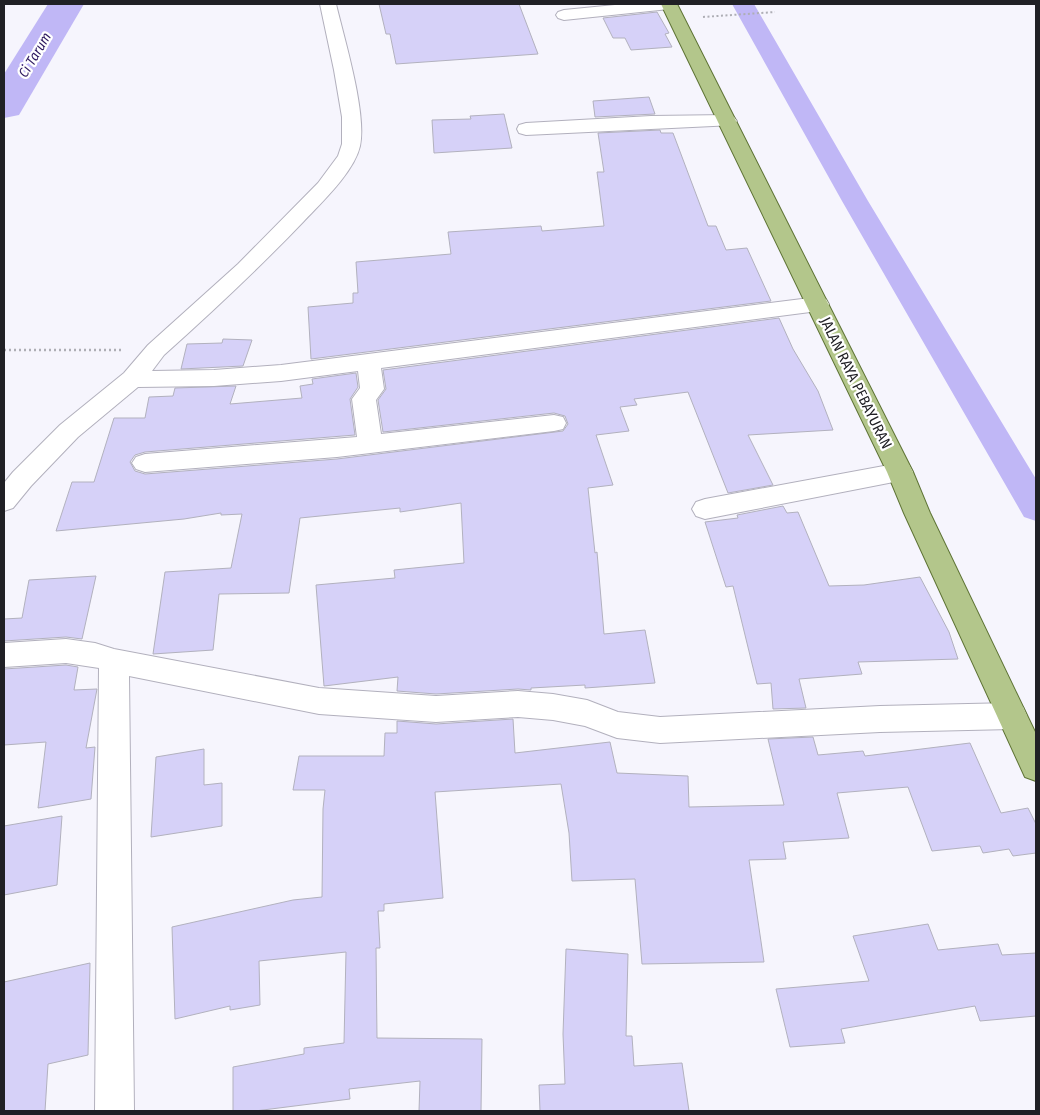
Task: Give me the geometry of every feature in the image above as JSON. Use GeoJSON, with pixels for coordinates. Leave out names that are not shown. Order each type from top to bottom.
{"type":"FeatureCollection","features":[{"type":"Feature","properties":{"kind":"main road","name":"JALAN RAYA PEBAYURAN"},"geometry":{"type":"LineString","coordinates":[[671,8],[900,472],[1036,767]]}},
{"type":"Feature","properties":{"kind":"street"},"geometry":{"type":"LineString","coordinates":[[4,501],[22,479],[69,431],[132,379],[156,350],[246,269],[325,187],[347,157],[351,144],[350,117],[343,70],[328,4]]}},
{"type":"Feature","properties":{"kind":"street"},"geometry":{"type":"LineString","coordinates":[[564,16],[671,8]]}},
{"type":"Feature","properties":{"kind":"street"},"geometry":{"type":"LineString","coordinates":[[526,128],[652,122],[728,121]]}},
{"type":"Feature","properties":{"kind":"street"},"geometry":{"type":"LineString","coordinates":[[132,379],[214,378],[281,373],[818,304]]}},
{"type":"Feature","properties":{"kind":"street"},"geometry":{"type":"LineString","coordinates":[[370,361],[372,389],[364,399],[370,444]]}},
{"type":"Feature","properties":{"kind":"street"},"geometry":{"type":"LineString","coordinates":[[146,463],[254,456],[554,423]]}},
{"type":"Feature","properties":{"kind":"street"},"geometry":{"type":"LineString","coordinates":[[705,509],[900,472]]}},
{"type":"Feature","properties":{"kind":"street"},"geometry":{"type":"LineString","coordinates":[[4,655],[66,652],[95,655],[114,661],[220,680],[319,702],[436,709],[518,704],[553,706],[587,714],[617,725],[642,729],[819,723],[918,716],[1012,716]]}},
{"type":"Feature","properties":{"kind":"street"},"geometry":{"type":"LineString","coordinates":[[114,661],[114,1111]]}},
{"type":"Feature","properties":{"kind":"path"},"geometry":{"type":"LineString","coordinates":[[671,8],[775,12]]}},
{"type":"Feature","properties":{"kind":"path"},"geometry":{"type":"LineString","coordinates":[[4,350],[156,350]]}},
{"type":"Feature","properties":{"kind":"building"},"geometry":{"type":"Polygon","coordinates":[[[379,4],[519,4],[538,54],[396,64],[390,34],[386,34],[379,4]]]}},
{"type":"Feature","properties":{"kind":"building"},"geometry":{"type":"Polygon","coordinates":[[[657,12],[669,33],[665,34],[672,47],[631,50],[625,38],[613,38],[603,18],[657,12]]]}},
{"type":"Feature","properties":{"kind":"building"},"geometry":{"type":"Polygon","coordinates":[[[649,97],[655,114],[595,117],[593,101],[649,97]]]}},
{"type":"Feature","properties":{"kind":"building"},"geometry":{"type":"Polygon","coordinates":[[[504,114],[512,148],[434,153],[432,120],[471,119],[470,116],[504,114]]]}},
{"type":"Feature","properties":{"kind":"building"},"geometry":{"type":"Polygon","coordinates":[[[660,130],[661,133],[673,133],[708,226],[716,226],[726,250],[747,248],[771,301],[311,359],[308,307],[353,303],[353,293],[358,293],[356,262],[451,254],[448,232],[541,226],[542,231],[604,226],[597,172],[604,172],[598,133],[660,130]]]}},
{"type":"Feature","properties":{"kind":"building"},"geometry":{"type":"Polygon","coordinates":[[[779,318],[793,349],[818,391],[833,430],[748,435],[773,485],[728,493],[688,392],[634,399],[637,405],[620,407],[629,431],[596,435],[613,485],[588,488],[595,553],[597,552],[604,634],[645,630],[655,683],[585,688],[585,685],[531,688],[531,690],[518,689],[436,694],[397,691],[398,677],[324,686],[316,585],[395,578],[394,570],[464,563],[461,503],[400,512],[400,508],[300,518],[289,593],[219,594],[213,650],[153,654],[165,572],[231,568],[242,514],[221,515],[221,513],[184,519],[56,531],[72,482],[94,482],[114,418],[145,418],[149,397],[173,396],[175,388],[236,386],[230,404],[302,398],[300,386],[313,384],[312,379],[356,373],[358,387],[350,399],[355,435],[145,452],[135,455],[130,462],[135,471],[145,474],[337,459],[563,431],[568,424],[565,416],[554,413],[383,432],[378,400],[386,389],[383,370],[779,318]]]}},
{"type":"Feature","properties":{"kind":"building"},"geometry":{"type":"Polygon","coordinates":[[[223,339],[252,340],[243,366],[181,369],[187,344],[222,343],[223,339]]]}},
{"type":"Feature","properties":{"kind":"building"},"geometry":{"type":"Polygon","coordinates":[[[783,506],[787,513],[798,512],[829,586],[864,585],[920,577],[949,632],[958,659],[858,662],[862,674],[799,679],[806,708],[773,709],[771,683],[757,684],[733,586],[726,587],[705,522],[738,518],[737,515],[783,506]]]}},
{"type":"Feature","properties":{"kind":"building"},"geometry":{"type":"Polygon","coordinates":[[[96,576],[82,639],[66,637],[4,641],[4,619],[22,618],[29,580],[96,576]]]}},
{"type":"Feature","properties":{"kind":"building"},"geometry":{"type":"Polygon","coordinates":[[[66,665],[78,667],[74,690],[97,689],[86,748],[95,747],[91,799],[38,808],[46,742],[4,745],[4,669],[66,665]]]}},
{"type":"Feature","properties":{"kind":"building"},"geometry":{"type":"Polygon","coordinates":[[[513,719],[515,753],[610,742],[617,773],[688,776],[689,807],[784,805],[768,739],[813,737],[818,755],[863,751],[865,756],[970,743],[1001,813],[1028,808],[1036,824],[1036,853],[1013,856],[1009,849],[983,853],[980,846],[932,851],[908,787],[837,793],[849,838],[783,842],[786,859],[749,860],[764,962],[642,964],[635,879],[572,881],[569,833],[561,784],[435,792],[443,898],[384,904],[384,911],[378,911],[380,948],[376,948],[377,1038],[482,1039],[481,1111],[419,1111],[420,1081],[349,1089],[350,1099],[255,1111],[233,1111],[233,1067],[304,1054],[304,1048],[344,1043],[346,952],[259,961],[260,1005],[230,1010],[230,1006],[175,1019],[172,927],[293,900],[322,897],[325,790],[293,790],[299,756],[384,756],[385,733],[397,733],[397,721],[436,724],[513,719]]]}},
{"type":"Feature","properties":{"kind":"building"},"geometry":{"type":"Polygon","coordinates":[[[204,749],[204,785],[222,783],[222,826],[151,837],[156,757],[204,749]]]}},
{"type":"Feature","properties":{"kind":"building"},"geometry":{"type":"Polygon","coordinates":[[[62,816],[57,885],[4,895],[4,826],[62,816]]]}},
{"type":"Feature","properties":{"kind":"building"},"geometry":{"type":"Polygon","coordinates":[[[928,924],[938,950],[998,944],[1002,955],[1036,953],[1036,1016],[980,1021],[975,1006],[841,1029],[845,1043],[790,1047],[776,989],[869,981],[853,936],[928,924]]]}},
{"type":"Feature","properties":{"kind":"building"},"geometry":{"type":"Polygon","coordinates":[[[566,949],[628,954],[626,1036],[632,1036],[634,1066],[682,1063],[689,1111],[540,1111],[539,1085],[565,1084],[563,1034],[566,949]]]}},
{"type":"Feature","properties":{"kind":"building"},"geometry":{"type":"Polygon","coordinates":[[[90,963],[88,1055],[48,1064],[45,1111],[4,1111],[4,982],[90,963]]]}},
{"type":"Feature","properties":{"kind":"waterway","name":"Ci Tarum"},"geometry":{"type":"LineString","coordinates":[[4,106],[66,4]]}},
{"type":"Feature","properties":{"kind":"waterway"},"geometry":{"type":"LineString","coordinates":[[743,4],[855,201],[1036,508]]}}]}
